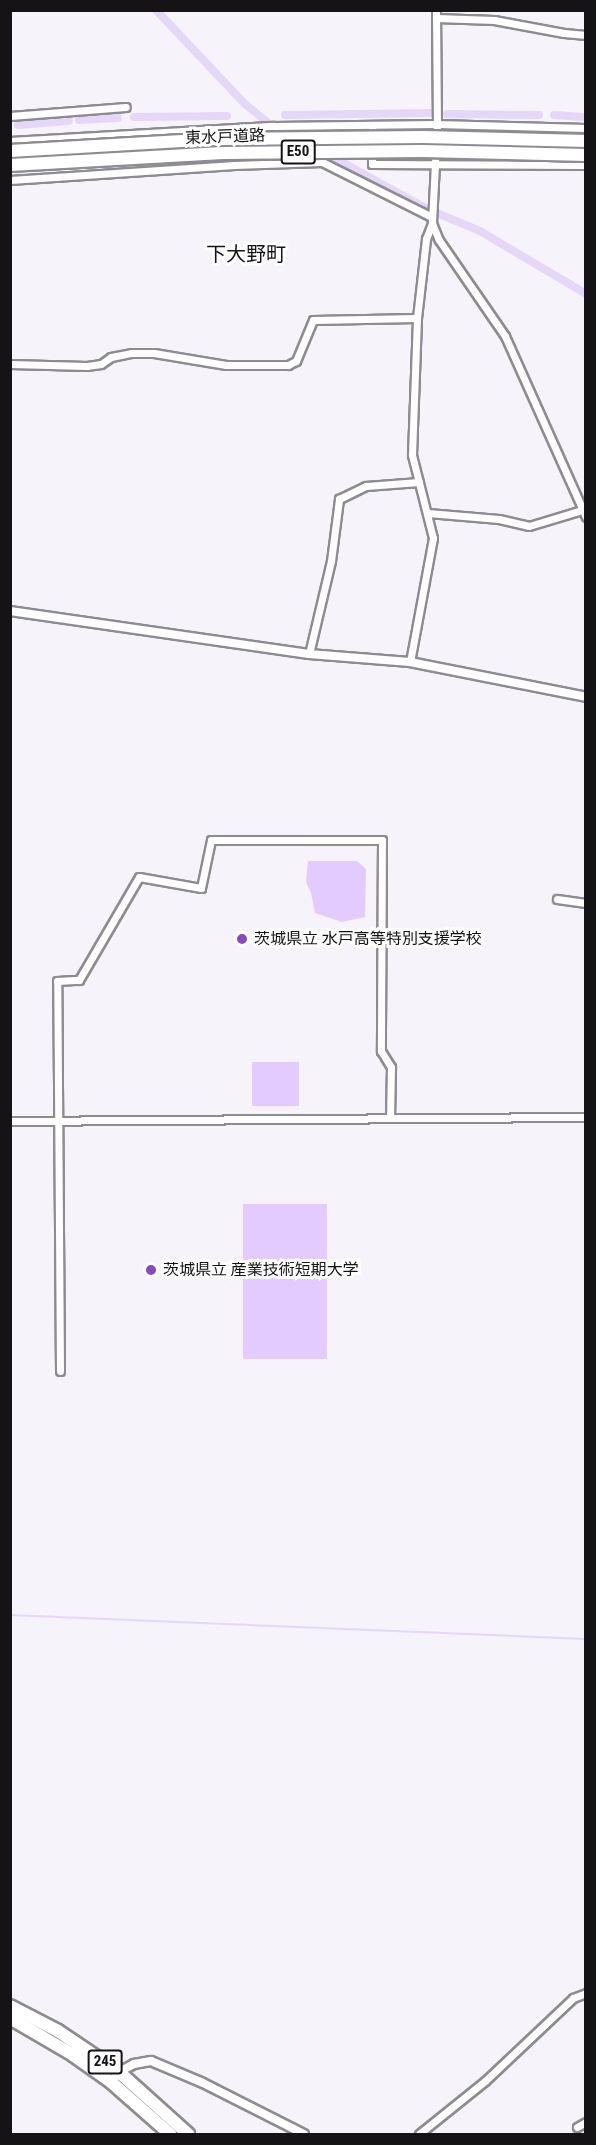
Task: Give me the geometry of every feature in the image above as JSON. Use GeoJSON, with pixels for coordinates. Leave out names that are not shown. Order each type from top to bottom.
{"type":"FeatureCollection","features":[{"type":"Feature","properties":{"kind":"highway","name":"東水戸道路"},"geometry":{"type":"LineString","coordinates":[[10,151],[221,139],[423,137],[585,141]]}},
{"type":"Feature","properties":{"kind":"highway","name":"東水戸道路"},"geometry":{"type":"LineString","coordinates":[[10,165],[223,153],[432,151],[585,155]]}},
{"type":"Feature","properties":{"kind":"highway","name":"245"},"geometry":{"type":"LineString","coordinates":[[10,2006],[58,2031],[188,2134]]}},
{"type":"Feature","properties":{"kind":"highway","name":"245"},"geometry":{"type":"LineString","coordinates":[[10,2018],[115,2077],[170,2134]]}},
{"type":"Feature","properties":{"kind":"street"},"geometry":{"type":"LineString","coordinates":[[410,662],[432,554],[433,538],[412,455],[417,318],[436,164],[436,14],[494,20],[564,33],[585,34]]}},
{"type":"Feature","properties":{"kind":"street"},"geometry":{"type":"LineString","coordinates":[[10,116],[126,107]]}},
{"type":"Feature","properties":{"kind":"street"},"geometry":{"type":"LineString","coordinates":[[10,141],[250,128],[372,125],[437,124],[585,128]]}},
{"type":"Feature","properties":{"kind":"street"},"geometry":{"type":"LineString","coordinates":[[372,125],[372,164],[585,165]]}},
{"type":"Feature","properties":{"kind":"street"},"geometry":{"type":"LineString","coordinates":[[250,128],[255,164]]}},
{"type":"Feature","properties":{"kind":"street"},"geometry":{"type":"LineString","coordinates":[[10,180],[255,164],[322,162],[431,218],[439,240],[505,336],[584,514],[529,526],[500,519],[428,513]]}},
{"type":"Feature","properties":{"kind":"street"},"geometry":{"type":"LineString","coordinates":[[10,364],[87,366],[101,364],[111,357],[130,353],[154,353],[226,365],[288,364],[296,361],[313,320],[417,318]]}},
{"type":"Feature","properties":{"kind":"street"},"geometry":{"type":"LineString","coordinates":[[309,654],[331,561],[339,499],[366,486],[419,482]]}},
{"type":"Feature","properties":{"kind":"street"},"geometry":{"type":"LineString","coordinates":[[10,611],[309,654],[410,662],[585,697]]}},
{"type":"Feature","properties":{"kind":"street"},"geometry":{"type":"LineString","coordinates":[[60,1371],[57,981],[79,980],[139,877],[201,888],[211,840],[382,840],[381,1051],[391,1067],[390,1118]]}},
{"type":"Feature","properties":{"kind":"street"},"geometry":{"type":"LineString","coordinates":[[557,899],[585,903]]}},
{"type":"Feature","properties":{"kind":"street"},"geometry":{"type":"LineString","coordinates":[[10,1121],[585,1117]]}},
{"type":"Feature","properties":{"kind":"street"},"geometry":{"type":"LineString","coordinates":[[420,2134],[463,2101],[573,1998],[585,1994]]}},
{"type":"Feature","properties":{"kind":"street"},"geometry":{"type":"LineString","coordinates":[[115,2077],[134,2064],[152,2061],[203,2083],[304,2134]]}},
{"type":"Feature","properties":{"kind":"street"},"geometry":{"type":"LineString","coordinates":[[577,2127],[585,2122]]}},
{"type":"Feature","properties":{"kind":"shaded area"},"geometry":{"type":"Polygon","coordinates":[[[308,861],[357,861],[366,869],[365,917],[342,922],[315,913],[306,882],[308,861]]]}},
{"type":"Feature","properties":{"kind":"shaded area"},"geometry":{"type":"Polygon","coordinates":[[[252,1062],[299,1062],[299,1106],[252,1106],[252,1062]]]}},
{"type":"Feature","properties":{"kind":"shaded area"},"geometry":{"type":"Polygon","coordinates":[[[243,1204],[327,1204],[327,1359],[243,1359],[243,1204]]]}},
{"type":"Feature","properties":{"kind":"waterway"},"geometry":{"type":"LineString","coordinates":[[156,10],[245,104],[266,121]]}},
{"type":"Feature","properties":{"kind":"waterway"},"geometry":{"type":"LineString","coordinates":[[285,115],[432,113]]}},
{"type":"Feature","properties":{"kind":"waterway"},"geometry":{"type":"LineString","coordinates":[[447,114],[539,115]]}},
{"type":"Feature","properties":{"kind":"waterway"},"geometry":{"type":"LineString","coordinates":[[554,115],[583,117]]}},
{"type":"Feature","properties":{"kind":"waterway"},"geometry":{"type":"LineString","coordinates":[[134,117],[227,116]]}},
{"type":"Feature","properties":{"kind":"waterway"},"geometry":{"type":"LineString","coordinates":[[79,120],[118,118]]}},
{"type":"Feature","properties":{"kind":"waterway"},"geometry":{"type":"LineString","coordinates":[[18,125],[69,121]]}},
{"type":"Feature","properties":{"kind":"waterway"},"geometry":{"type":"LineString","coordinates":[[287,132],[425,208],[480,231],[586,294]]}},
{"type":"Feature","properties":{"kind":"waterway"},"geometry":{"type":"LineString","coordinates":[[10,1615],[586,1639]]}},
{"type":"Feature","properties":{"kind":"place","name":"茨城県立 水戸高等特別支援学校"},"geometry":{"type":"Point","coordinates":[242,939]}},
{"type":"Feature","properties":{"kind":"place","name":"茨城県立 産業技術短期大学"},"geometry":{"type":"Point","coordinates":[151,1270]}},
{"type":"Feature","properties":{"kind":"district","name":"下大野町"},"geometry":{"type":"Point","coordinates":[246,254]}}]}
